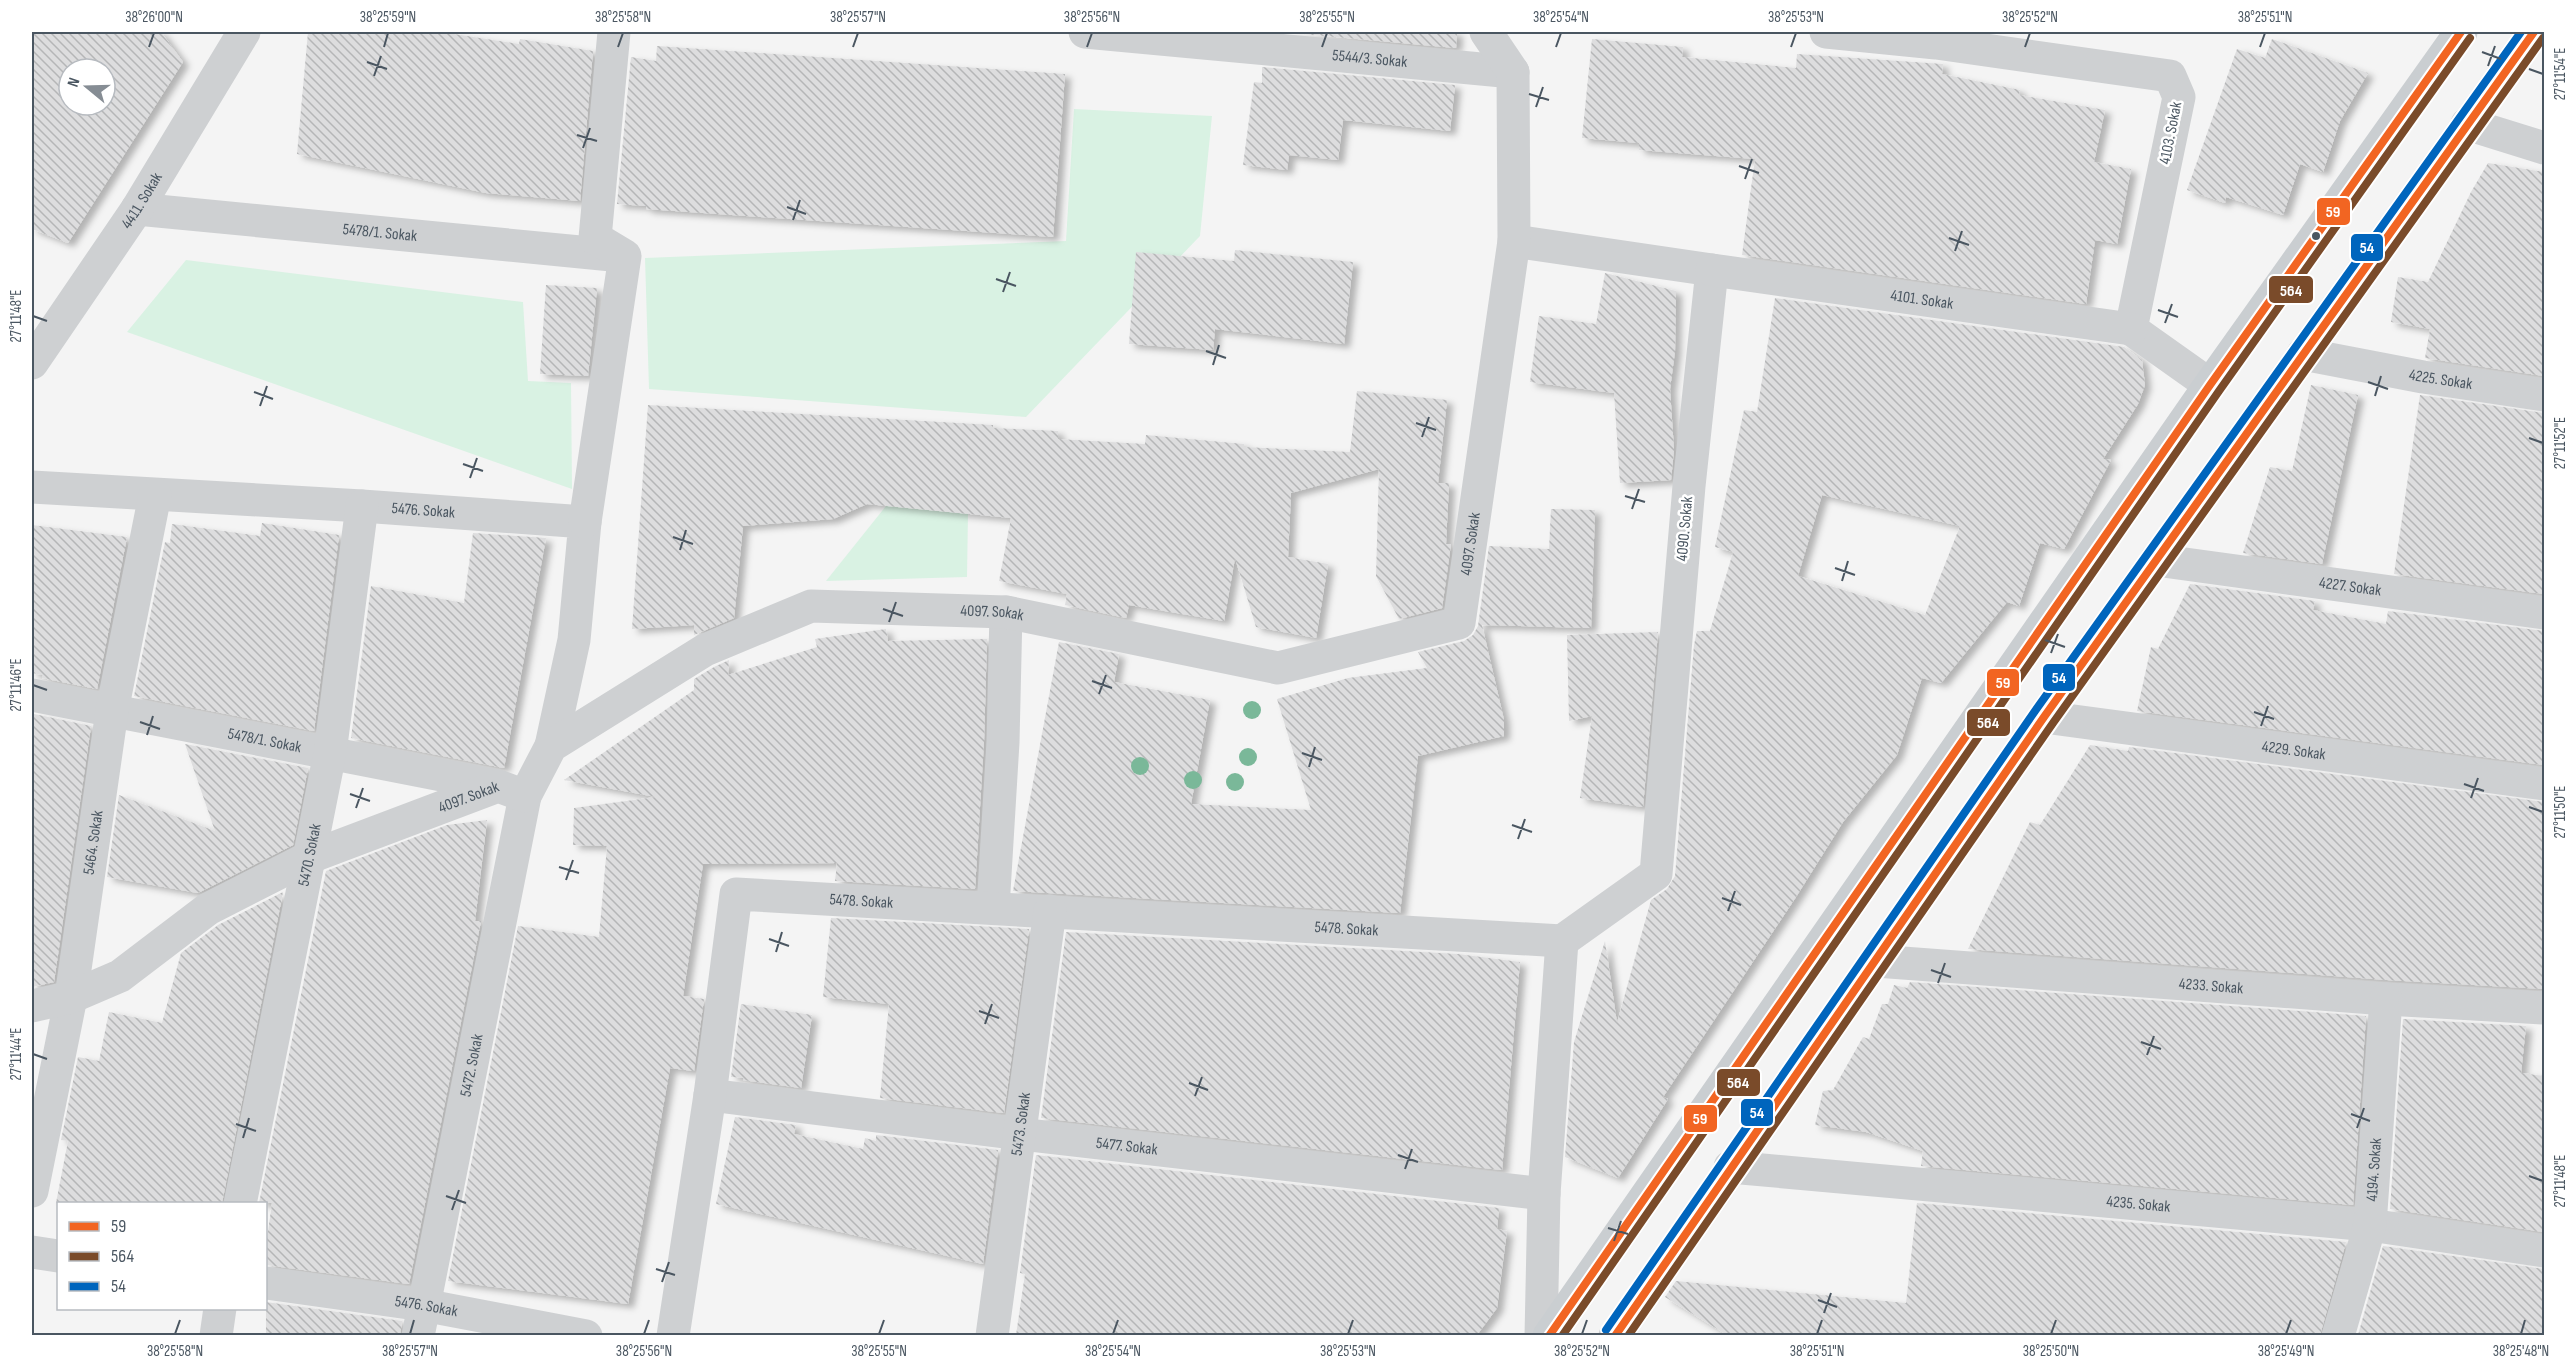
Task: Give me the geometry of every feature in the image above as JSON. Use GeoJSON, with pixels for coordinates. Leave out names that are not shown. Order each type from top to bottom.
{"type":"FeatureCollection","features":[{"type":"Feature","properties":{"kind":"main road"},"geometry":{"type":"LineString","coordinates":[[1549,1335],[2210,385],[2461,32]]}},
{"type":"Feature","properties":{"kind":"main road"},"geometry":{"type":"LineString","coordinates":[[1615,1335],[2044,717],[2534,32]]}},
{"type":"Feature","properties":{"kind":"street","name":"4411. Sokak"},"geometry":{"type":"LineString","coordinates":[[32,363],[137,209],[244,32]]}},
{"type":"Feature","properties":{"kind":"street"},"geometry":{"type":"LineString","coordinates":[[551,746],[574,640],[585,522],[625,256],[595,238],[614,32]]}},
{"type":"Feature","properties":{"kind":"street","name":"5544/3. Sokak"},"geometry":{"type":"LineString","coordinates":[[1085,32],[1513,72]]}},
{"type":"Feature","properties":{"kind":"street"},"geometry":{"type":"LineString","coordinates":[[1486,32],[1513,72]]}},
{"type":"Feature","properties":{"kind":"street"},"geometry":{"type":"LineString","coordinates":[[1826,32],[1936,37]]}},
{"type":"Feature","properties":{"kind":"street","name":"4103. Sokak"},"geometry":{"type":"LineString","coordinates":[[1936,37],[2170,76],[2179,97],[2131,328]]}},
{"type":"Feature","properties":{"kind":"street","name":"4097. Sokak"},"geometry":{"type":"LineString","coordinates":[[32,1006],[71,997],[120,976],[208,909],[310,857],[511,791],[551,746],[705,650],[811,606],[1006,612],[1278,668],[1459,623],[1514,241],[1513,72]]}},
{"type":"Feature","properties":{"kind":"street"},"geometry":{"type":"LineString","coordinates":[[2467,124],[2544,148]]}},
{"type":"Feature","properties":{"kind":"street","name":"5478/1. Sokak"},"geometry":{"type":"LineString","coordinates":[[137,209],[625,256]]}},
{"type":"Feature","properties":{"kind":"street"},"geometry":{"type":"LineString","coordinates":[[1514,241],[1712,270]]}},
{"type":"Feature","properties":{"kind":"street","name":"4101. Sokak"},"geometry":{"type":"LineString","coordinates":[[1712,270],[2131,328]]}},
{"type":"Feature","properties":{"kind":"street","name":"4090. Sokak"},"geometry":{"type":"LineString","coordinates":[[1562,941],[1656,874],[1689,486],[1712,270]]}},
{"type":"Feature","properties":{"kind":"street"},"geometry":{"type":"LineString","coordinates":[[2131,328],[2210,385]]}},
{"type":"Feature","properties":{"kind":"street","name":"4225. Sokak"},"geometry":{"type":"LineString","coordinates":[[2302,354],[2544,395]]}},
{"type":"Feature","properties":{"kind":"street","name":"5476. Sokak"},"geometry":{"type":"LineString","coordinates":[[32,487],[362,506],[585,522]]}},
{"type":"Feature","properties":{"kind":"street","name":"5464. Sokak"},"geometry":{"type":"LineString","coordinates":[[32,1191],[71,997],[112,711],[155,495]]}},
{"type":"Feature","properties":{"kind":"street","name":"5470. Sokak"},"geometry":{"type":"LineString","coordinates":[[240,1202],[330,753],[362,506]]}},
{"type":"Feature","properties":{"kind":"street","name":"4227. Sokak"},"geometry":{"type":"LineString","coordinates":[[2156,560],[2544,613]]}},
{"type":"Feature","properties":{"kind":"street"},"geometry":{"type":"LineString","coordinates":[[993,908],[1003,742],[1006,612]]}},
{"type":"Feature","properties":{"kind":"street","name":"5478/1. Sokak"},"geometry":{"type":"LineString","coordinates":[[32,695],[511,791]]}},
{"type":"Feature","properties":{"kind":"street","name":"4229. Sokak"},"geometry":{"type":"LineString","coordinates":[[2044,717],[2544,784]]}},
{"type":"Feature","properties":{"kind":"street","name":"5472. Sokak"},"geometry":{"type":"LineString","coordinates":[[420,1320],[511,791]]}},
{"type":"Feature","properties":{"kind":"street","name":"5478. Sokak"},"geometry":{"type":"LineString","coordinates":[[710,1095],[736,894],[1562,941]]}},
{"type":"Feature","properties":{"kind":"street","name":"5473. Sokak"},"geometry":{"type":"LineString","coordinates":[[992,1335],[1050,911]]}},
{"type":"Feature","properties":{"kind":"street"},"geometry":{"type":"LineString","coordinates":[[1541,1335],[1544,1194],[1562,941]]}},
{"type":"Feature","properties":{"kind":"street","name":"4233. Sokak"},"geometry":{"type":"LineString","coordinates":[[1876,961],[2386,999],[2544,1008]]}},
{"type":"Feature","properties":{"kind":"street","name":"4194. Sokak"},"geometry":{"type":"LineString","coordinates":[[2338,1335],[2370,1225],[2386,999]]}},
{"type":"Feature","properties":{"kind":"street"},"geometry":{"type":"LineString","coordinates":[[673,1335],[710,1095]]}},
{"type":"Feature","properties":{"kind":"street","name":"5477. Sokak"},"geometry":{"type":"LineString","coordinates":[[710,1095],[1020,1134],[1544,1194]]}},
{"type":"Feature","properties":{"kind":"street","name":"4235. Sokak"},"geometry":{"type":"LineString","coordinates":[[1730,1167],[2370,1225],[2544,1251]]}},
{"type":"Feature","properties":{"kind":"street"},"geometry":{"type":"LineString","coordinates":[[32,1252],[57,1256]]}},
{"type":"Feature","properties":{"kind":"street","name":"5476. Sokak"},"geometry":{"type":"LineString","coordinates":[[267,1283],[420,1320],[586,1335]]}},
{"type":"Feature","properties":{"kind":"street"},"geometry":{"type":"LineString","coordinates":[[216,1335],[220,1310]]}},
{"type":"Feature","properties":{"kind":"green space"},"geometry":{"type":"Polygon","coordinates":[[[1074,109],[1212,116],[1200,236],[1026,417],[649,389],[645,258],[1066,241],[1074,109]]]}},
{"type":"Feature","properties":{"kind":"green space"},"geometry":{"type":"Polygon","coordinates":[[[186,260],[523,302],[528,381],[571,383],[572,489],[127,332],[186,260]]]}},
{"type":"Feature","properties":{"kind":"green space"},"geometry":{"type":"Polygon","coordinates":[[[886,506],[968,514],[967,577],[826,581],[886,506]]]}},
{"type":"Feature","properties":{"kind":"building"},"geometry":{"type":"Polygon","coordinates":[[[32,32],[161,32],[183,62],[68,243],[32,229],[32,32]]]}},
{"type":"Feature","properties":{"kind":"building"},"geometry":{"type":"Polygon","coordinates":[[[308,32],[441,32],[519,44],[520,39],[593,51],[580,201],[486,193],[297,154],[308,32]]]}},
{"type":"Feature","properties":{"kind":"building"},"geometry":{"type":"Polygon","coordinates":[[[1281,32],[1457,32],[1456,48],[1281,32]]]}},
{"type":"Feature","properties":{"kind":"building"},"geometry":{"type":"Polygon","coordinates":[[[1592,39],[1683,47],[1682,57],[1796,68],[1797,54],[1943,64],[1942,74],[2020,90],[2019,95],[2105,110],[2094,162],[2131,169],[2117,244],[2095,240],[2086,304],[1742,255],[1755,159],[1639,150],[1639,143],[1582,138],[1592,39]]]}},
{"type":"Feature","properties":{"kind":"building"},"geometry":{"type":"Polygon","coordinates":[[[2272,39],[2368,73],[2340,121],[2323,172],[2300,164],[2283,215],[2226,197],[2225,203],[2187,190],[2237,49],[2265,58],[2272,39]]]}},
{"type":"Feature","properties":{"kind":"building"},"geometry":{"type":"Polygon","coordinates":[[[657,46],[1065,74],[1053,237],[646,209],[646,206],[617,204],[631,57],[656,61],[657,46]]]}},
{"type":"Feature","properties":{"kind":"building"},"geometry":{"type":"Polygon","coordinates":[[[1262,67],[1455,85],[1450,131],[1343,120],[1338,160],[1289,155],[1287,170],[1243,165],[1254,82],[1262,83],[1262,67]]]}},
{"type":"Feature","properties":{"kind":"building"},"geometry":{"type":"Polygon","coordinates":[[[2488,163],[2544,172],[2544,376],[2425,358],[2430,329],[2391,322],[2398,277],[2428,282],[2471,192],[2488,163]]]}},
{"type":"Feature","properties":{"kind":"building"},"geometry":{"type":"Polygon","coordinates":[[[1235,250],[1353,262],[1344,344],[1215,329],[1213,350],[1129,344],[1136,252],[1234,261],[1235,250]]]}},
{"type":"Feature","properties":{"kind":"building"},"geometry":{"type":"Polygon","coordinates":[[[1605,273],[1676,291],[1675,351],[1670,389],[1674,450],[1671,480],[1620,483],[1614,393],[1530,382],[1539,316],[1596,324],[1605,273]]]}},
{"type":"Feature","properties":{"kind":"building"},"geometry":{"type":"Polygon","coordinates":[[[546,285],[597,288],[588,376],[540,374],[546,285]]]}},
{"type":"Feature","properties":{"kind":"building"},"geometry":{"type":"Polygon","coordinates":[[[1775,298],[2124,347],[2142,360],[2145,385],[2138,404],[2103,459],[2111,460],[2064,549],[2040,543],[2019,606],[2007,602],[1941,683],[1922,678],[1897,755],[1843,822],[1663,1097],[1668,1099],[1618,1178],[1565,1157],[1574,1042],[1605,941],[1617,1023],[1651,900],[1667,889],[1675,876],[1694,645],[1697,631],[1710,631],[1733,552],[1715,547],[1744,410],[1757,412],[1775,298]],[[1822,495],[1798,576],[1925,615],[1960,526],[1822,495]]]}},
{"type":"Feature","properties":{"kind":"building"},"geometry":{"type":"Polygon","coordinates":[[[2311,385],[2358,395],[2322,564],[2243,553],[2270,467],[2292,471],[2311,385]]]}},
{"type":"Feature","properties":{"kind":"building"},"geometry":{"type":"Polygon","coordinates":[[[1357,391],[1447,400],[1438,483],[1449,483],[1446,544],[1451,544],[1442,608],[1399,619],[1376,576],[1379,469],[1291,493],[1288,557],[1328,564],[1316,638],[1256,627],[1235,558],[1224,621],[1129,605],[1126,618],[1065,605],[1067,594],[999,581],[1011,518],[867,504],[833,519],[743,526],[734,618],[694,635],[694,625],[632,629],[648,405],[993,425],[993,428],[1058,431],[1058,439],[1145,444],[1146,435],[1244,444],[1244,447],[1350,452],[1357,391]]]}},
{"type":"Feature","properties":{"kind":"building"},"geometry":{"type":"Polygon","coordinates":[[[2420,395],[2544,413],[2544,594],[2394,574],[2420,395]]]}},
{"type":"Feature","properties":{"kind":"building"},"geometry":{"type":"Polygon","coordinates":[[[1551,509],[1595,510],[1591,628],[1482,625],[1504,720],[1504,736],[1418,756],[1400,913],[1013,891],[1059,642],[1119,654],[1114,682],[1210,700],[1191,804],[1311,810],[1277,699],[1348,678],[1427,668],[1418,652],[1464,641],[1473,635],[1478,626],[1489,546],[1549,549],[1551,509]]]}},
{"type":"Feature","properties":{"kind":"building"},"geometry":{"type":"Polygon","coordinates":[[[262,523],[339,535],[314,731],[134,696],[165,542],[170,543],[172,524],[260,536],[262,523]]]}},
{"type":"Feature","properties":{"kind":"building"},"geometry":{"type":"Polygon","coordinates":[[[32,525],[127,537],[97,689],[42,678],[43,675],[32,673],[32,525]]]}},
{"type":"Feature","properties":{"kind":"building"},"geometry":{"type":"Polygon","coordinates":[[[473,533],[546,538],[504,768],[351,738],[371,586],[464,603],[473,533]]]}},
{"type":"Feature","properties":{"kind":"building"},"geometry":{"type":"Polygon","coordinates":[[[2190,584],[2315,601],[2313,610],[2386,624],[2388,611],[2544,631],[2544,765],[2137,711],[2151,647],[2158,649],[2190,584]]]}},
{"type":"Feature","properties":{"kind":"building"},"geometry":{"type":"Polygon","coordinates":[[[886,629],[888,641],[987,639],[984,741],[975,889],[835,881],[837,863],[703,864],[683,996],[704,999],[694,1071],[670,1068],[628,1304],[448,1281],[518,926],[599,937],[607,846],[573,845],[574,808],[656,797],[564,780],[694,690],[694,679],[714,667],[729,660],[728,675],[817,647],[815,639],[886,629]]]}},
{"type":"Feature","properties":{"kind":"building"},"geometry":{"type":"Polygon","coordinates":[[[1658,632],[1643,807],[1580,798],[1592,716],[1569,721],[1567,635],[1658,632]]]}},
{"type":"Feature","properties":{"kind":"building"},"geometry":{"type":"Polygon","coordinates":[[[34,714],[91,726],[54,982],[32,987],[32,724],[34,714]]]}},
{"type":"Feature","properties":{"kind":"building"},"geometry":{"type":"Polygon","coordinates":[[[185,744],[308,768],[293,845],[198,893],[107,877],[119,795],[215,831],[185,744]]]}},
{"type":"Feature","properties":{"kind":"building"},"geometry":{"type":"Polygon","coordinates":[[[2090,745],[2128,751],[2129,747],[2544,802],[2544,989],[2387,980],[1968,949],[2030,822],[2040,825],[2090,745]]]}},
{"type":"Feature","properties":{"kind":"building"},"geometry":{"type":"Polygon","coordinates":[[[487,820],[475,921],[481,921],[409,1284],[267,1265],[267,1239],[272,1203],[259,1202],[326,871],[447,825],[487,820]]]}},
{"type":"Feature","properties":{"kind":"building"},"geometry":{"type":"Polygon","coordinates":[[[283,892],[222,1202],[56,1203],[68,1141],[61,1140],[78,1057],[99,1061],[109,1012],[162,1023],[181,953],[218,925],[283,892]]]}},
{"type":"Feature","properties":{"kind":"building"},"geometry":{"type":"Polygon","coordinates":[[[831,918],[1029,929],[1004,1113],[880,1098],[889,1004],[823,997],[831,918]]]}},
{"type":"Feature","properties":{"kind":"building"},"geometry":{"type":"Polygon","coordinates":[[[1066,932],[1458,954],[1520,962],[1502,1170],[1041,1118],[1066,932]]]}},
{"type":"Feature","properties":{"kind":"building"},"geometry":{"type":"Polygon","coordinates":[[[1910,982],[2366,1016],[2353,1205],[1921,1166],[1923,1151],[1866,1132],[1815,1125],[1823,1091],[1833,1090],[1863,1037],[1869,1039],[1882,1004],[1888,1004],[1894,985],[1907,988],[1910,982]]]}},
{"type":"Feature","properties":{"kind":"building"},"geometry":{"type":"Polygon","coordinates":[[[741,1004],[812,1015],[801,1088],[731,1077],[741,1004]]]}},
{"type":"Feature","properties":{"kind":"building"},"geometry":{"type":"Polygon","coordinates":[[[2403,1019],[2526,1026],[2521,1073],[2544,1076],[2544,1232],[2390,1209],[2403,1019]]]}},
{"type":"Feature","properties":{"kind":"building"},"geometry":{"type":"Polygon","coordinates":[[[735,1117],[796,1125],[794,1134],[863,1149],[865,1138],[876,1141],[876,1135],[998,1150],[983,1264],[716,1204],[735,1117]]]}},
{"type":"Feature","properties":{"kind":"building"},"geometry":{"type":"Polygon","coordinates":[[[1036,1155],[1499,1208],[1497,1229],[1507,1231],[1497,1308],[1477,1335],[1016,1335],[1025,1274],[1020,1273],[1036,1155]]]}},
{"type":"Feature","properties":{"kind":"building"},"geometry":{"type":"Polygon","coordinates":[[[1917,1203],[2346,1242],[2320,1335],[1727,1335],[1665,1297],[1676,1281],[1906,1303],[1917,1203]]]}},
{"type":"Feature","properties":{"kind":"building"},"geometry":{"type":"Polygon","coordinates":[[[2383,1246],[2544,1269],[2544,1335],[2358,1335],[2383,1246]]]}},
{"type":"Feature","properties":{"kind":"building"},"geometry":{"type":"Polygon","coordinates":[[[267,1302],[402,1321],[400,1335],[266,1335],[267,1302]]]}},
{"type":"Feature","properties":{"kind":"transit line","name":"59"},"geometry":{"type":"LineString","coordinates":[[1549,1336],[2210,385],[2461,32]]}},
{"type":"Feature","properties":{"kind":"transit line","name":"54"},"geometry":{"type":"LineString","coordinates":[[1606,1330],[2035,711],[2521,32]]}},
{"type":"Feature","properties":{"kind":"transit line","name":"59"},"geometry":{"type":"LineString","coordinates":[[1615,1336],[2044,717],[2534,32]]}},
{"type":"Feature","properties":{"kind":"transit line","name":"564"},"geometry":{"type":"LineString","coordinates":[[1562,1336],[2219,391],[2470,38]]}},
{"type":"Feature","properties":{"kind":"transit line","name":"564"},"geometry":{"type":"LineString","coordinates":[[1628,1336],[2053,723],[2543,38]]}}]}
